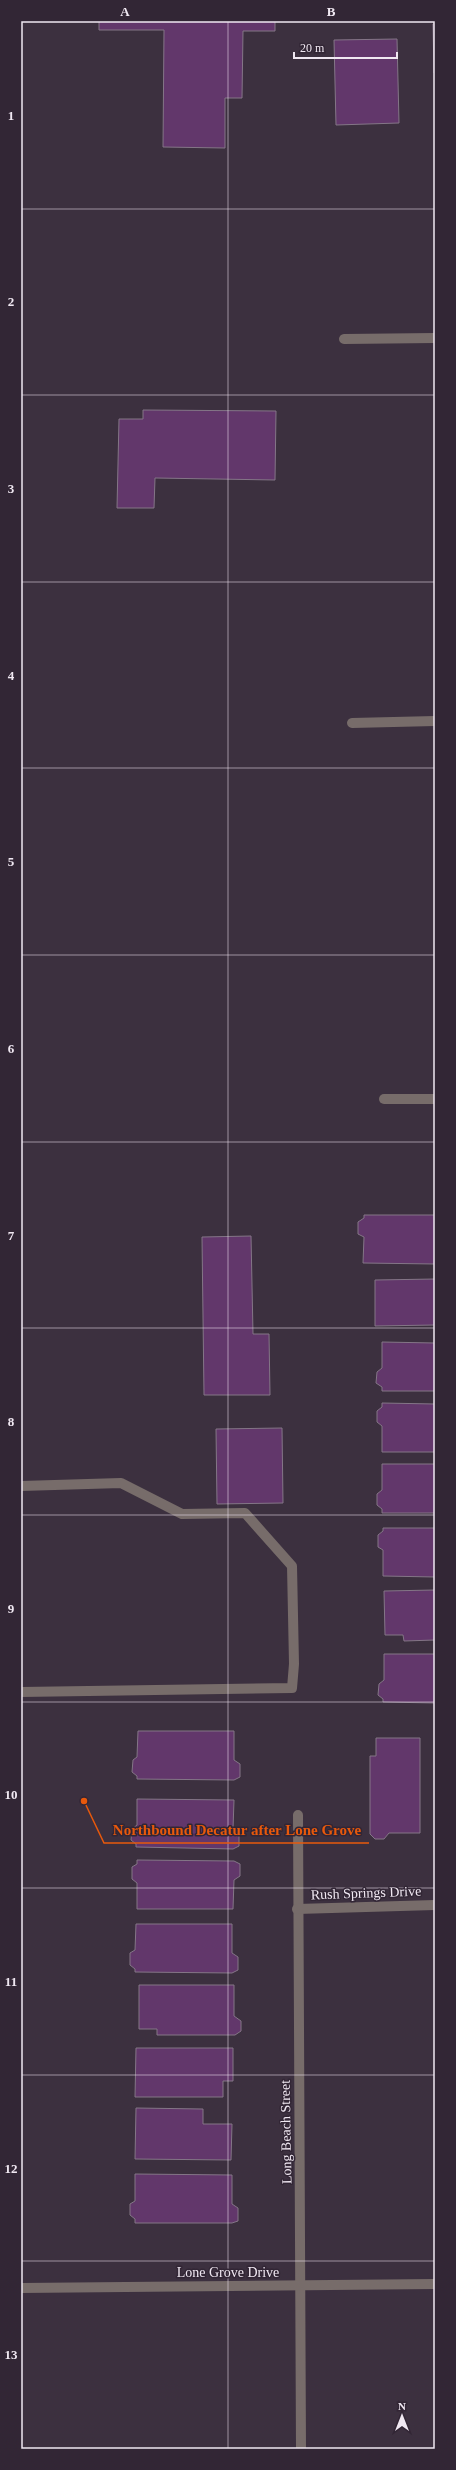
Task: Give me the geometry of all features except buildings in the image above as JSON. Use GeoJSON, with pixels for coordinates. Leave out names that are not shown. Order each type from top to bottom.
{"type":"FeatureCollection","features":[{"type":"Feature","properties":{"kind":"street"},"geometry":{"type":"LineString","coordinates":[[344,339],[435,338]]}},
{"type":"Feature","properties":{"kind":"street"},"geometry":{"type":"LineString","coordinates":[[352,723],[435,721]]}},
{"type":"Feature","properties":{"kind":"street"},"geometry":{"type":"LineString","coordinates":[[384,1099],[435,1099]]}},
{"type":"Feature","properties":{"kind":"street"},"geometry":{"type":"LineString","coordinates":[[21,1486],[121,1483],[182,1514],[245,1513],[292,1566],[294,1664],[292,1688],[21,1692]]}},
{"type":"Feature","properties":{"kind":"street","name":"Long Beach Street"},"geometry":{"type":"LineString","coordinates":[[298,1815],[302,2286],[301,2449]]}},
{"type":"Feature","properties":{"kind":"street","name":"Rush Springs Drive"},"geometry":{"type":"LineString","coordinates":[[298,1909],[435,1905]]}},
{"type":"Feature","properties":{"kind":"street","name":"Lone Grove Drive"},"geometry":{"type":"LineString","coordinates":[[21,2288],[435,2284]]}},
{"type":"Feature","properties":{"kind":"place","name":"Northbound Decatur after Lone Grove"},"geometry":{"type":"Point","coordinates":[84,1801]}}]}
